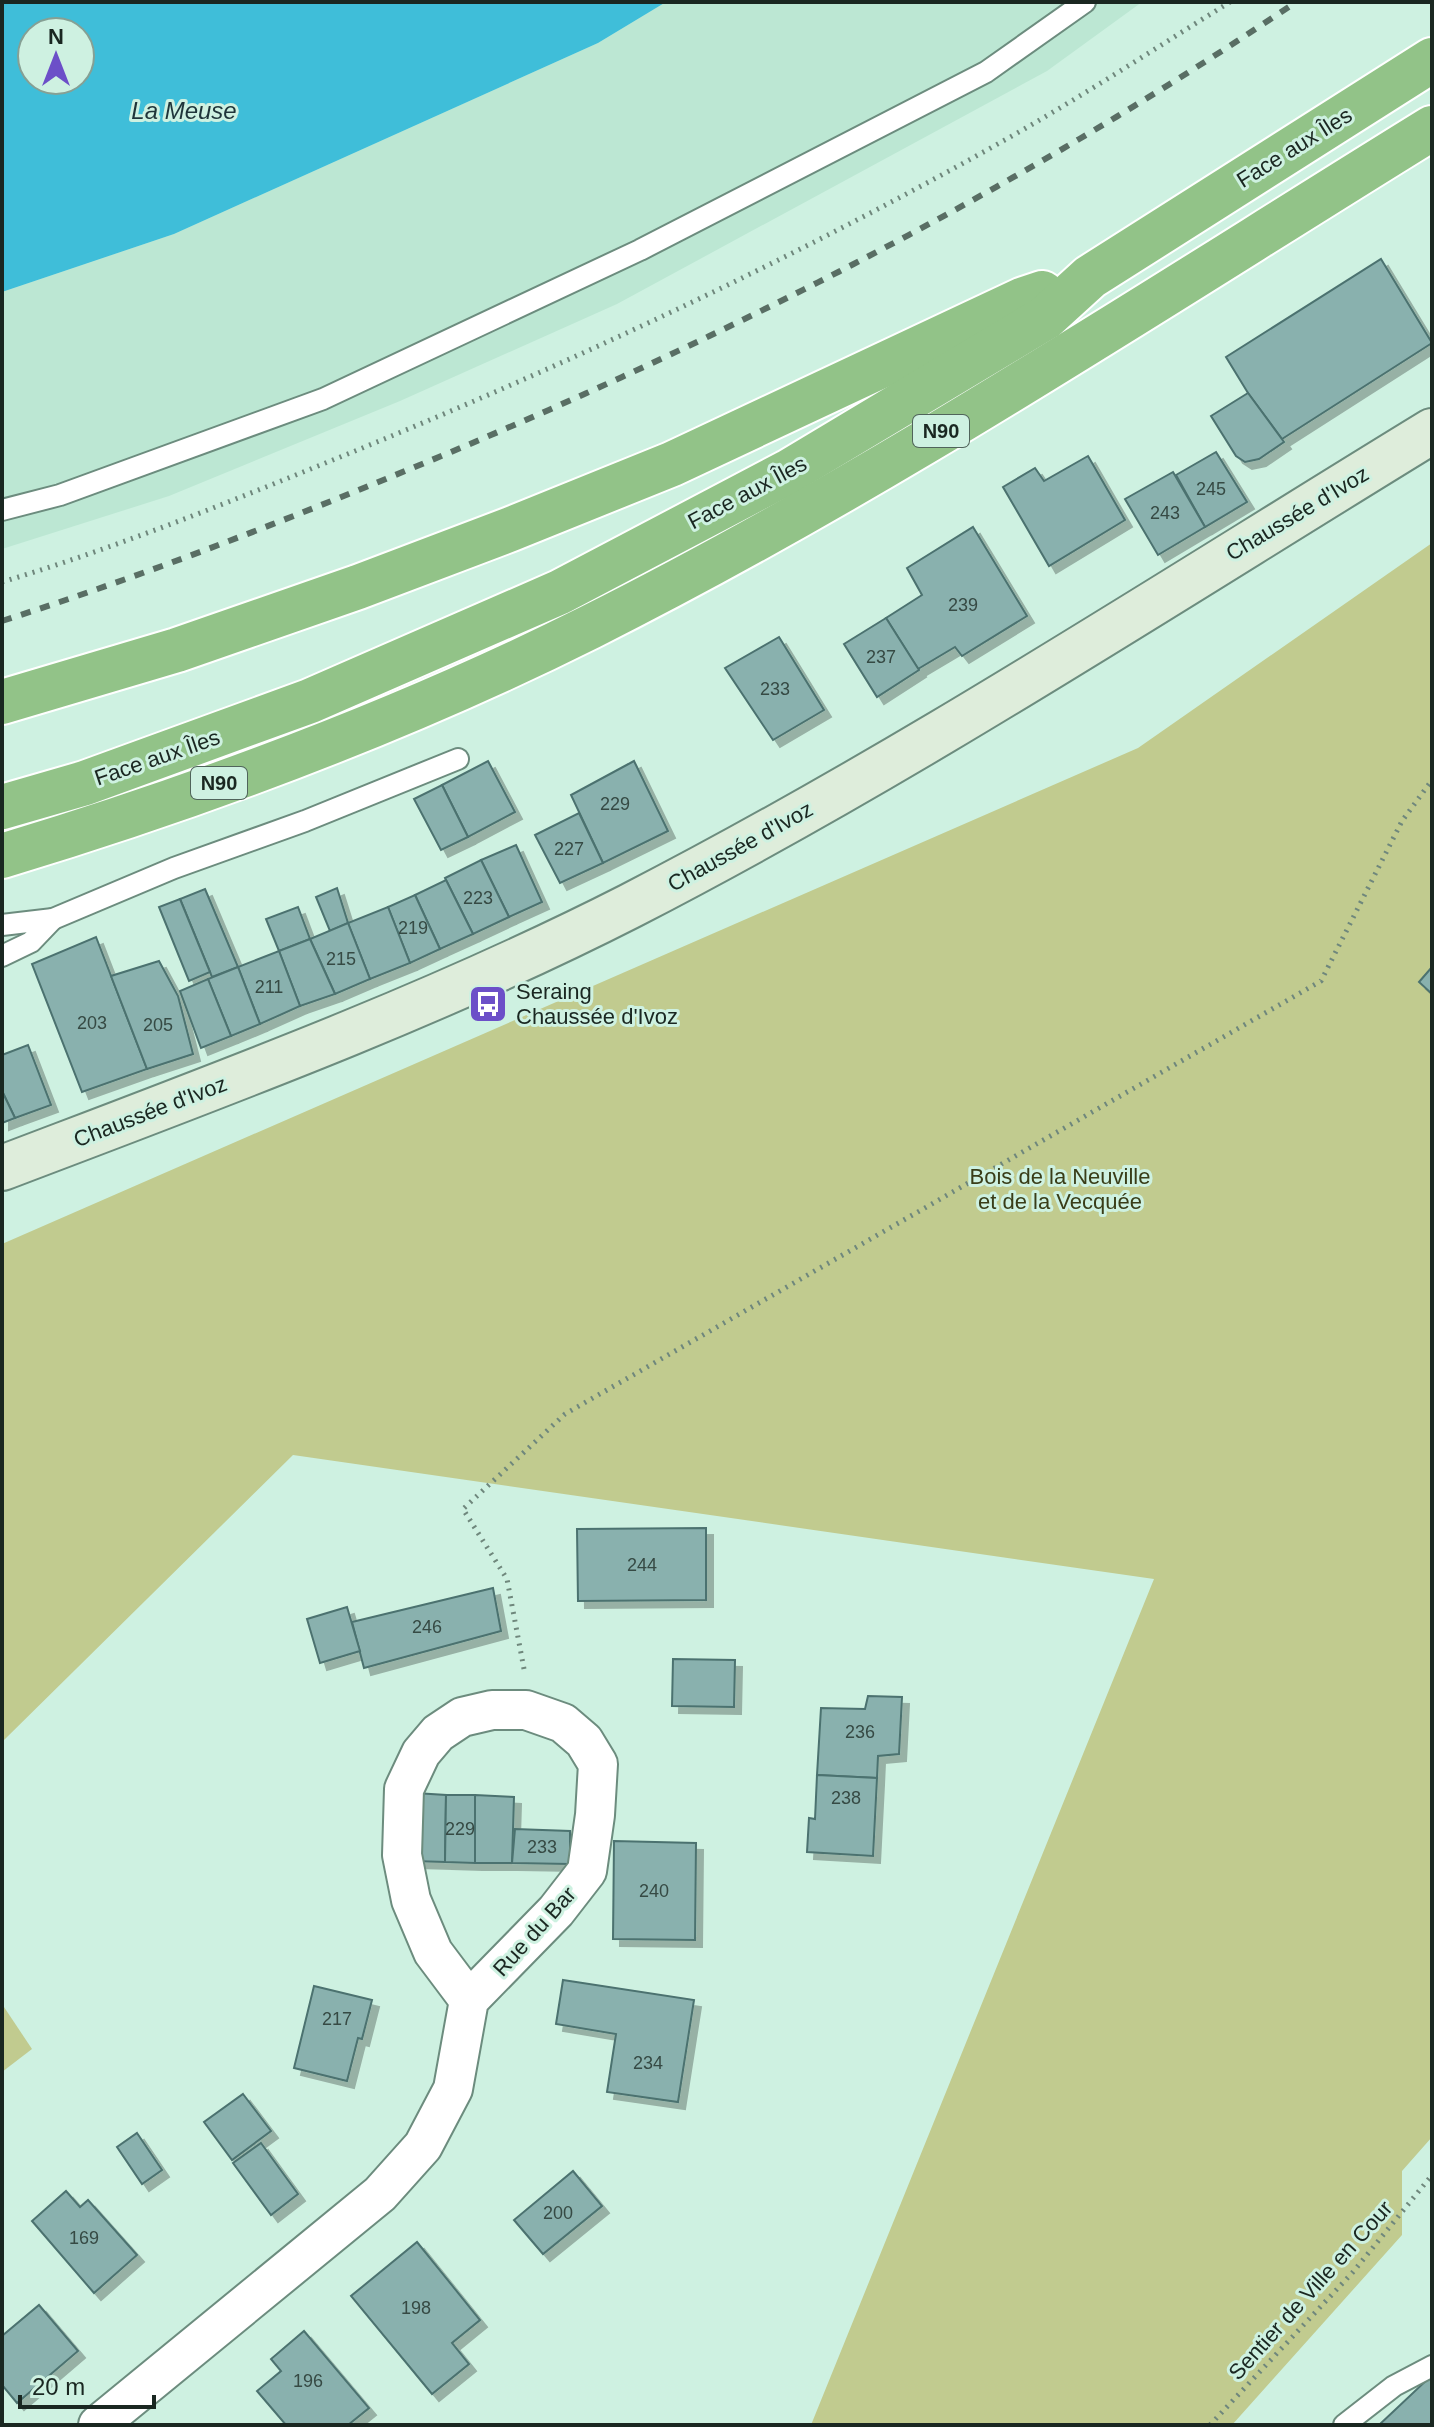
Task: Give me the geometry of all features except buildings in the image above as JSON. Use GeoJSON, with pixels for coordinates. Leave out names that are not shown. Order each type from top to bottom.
{"type":"FeatureCollection","features":[{"type":"Feature","properties":{"kind":"highway","name":"Face aux Îles"},"geometry":{"type":"LineString","coordinates":[[2,807],[85,783],[360,682],[560,592],[788,472],[1045,318],[1090,277],[1432,60]]}},
{"type":"Feature","properties":{"kind":"highway","name":"Face aux Îles"},"geometry":{"type":"LineString","coordinates":[[2,856],[256,770],[432,701],[590,627],[808,511],[1432,128]]}},
{"type":"Feature","properties":{"kind":"highway"},"geometry":{"type":"LineString","coordinates":[[2,702],[177,650],[487,539],[672,464],[1024,299],[1090,277]]}},
{"type":"Feature","properties":{"kind":"main road","name":"Chaussée d'Ivoz"},"geometry":{"type":"LineString","coordinates":[[2,1168],[314,1048],[555,943],[630,906],[869,773],[1432,431]]}},
{"type":"Feature","properties":{"kind":"street","name":"Rue du Bar"},"geometry":{"type":"LineString","coordinates":[[492,1710],[526,1710],[563,1723],[584,1741],[598,1764],[587,1871],[556,1911],[469,2000],[433,1952],[411,1900],[402,1855],[404,1789],[421,1753],[438,1733],[462,1717],[492,1710]]}},
{"type":"Feature","properties":{"kind":"street"},"geometry":{"type":"LineString","coordinates":[[98,2425],[380,2194],[423,2146],[453,2089],[469,2000]]}},
{"type":"Feature","properties":{"kind":"lane"},"geometry":{"type":"LineString","coordinates":[[2,510],[60,495],[323,399],[640,250],[986,72],[1085,2]]}},
{"type":"Feature","properties":{"kind":"lane"},"geometry":{"type":"LineString","coordinates":[[2,925],[53,919],[174,868],[305,821],[458,759]]}},
{"type":"Feature","properties":{"kind":"lane"},"geometry":{"type":"LineString","coordinates":[[2,956],[31,942],[53,919]]}},
{"type":"Feature","properties":{"kind":"lane"},"geometry":{"type":"LineString","coordinates":[[1344,2425],[1394,2386],[1432,2366]]}},
{"type":"Feature","properties":{"kind":"path"},"geometry":{"type":"LineString","coordinates":[[2,582],[283,480],[657,321],[872,213],[1030,126],[1230,2]]}},
{"type":"Feature","properties":{"kind":"path"},"geometry":{"type":"LineString","coordinates":[[526,1710],[523,1662],[507,1579],[463,1509],[565,1414],[1321,981],[1402,821],[1432,780]]}},
{"type":"Feature","properties":{"kind":"path","name":"Sentier de Ville en Cour"},"geometry":{"type":"LineString","coordinates":[[1210,2425],[1353,2272],[1432,2175]]}},
{"type":"Feature","properties":{"kind":"shaded area"},"geometry":{"type":"Polygon","coordinates":[[[666,2],[1142,2],[1047,71],[617,304],[400,401],[169,496],[2,549],[2,292],[174,234],[598,43],[666,2]]]}},
{"type":"Feature","properties":{"kind":"green space","name":"Bois de la Neuville et de la Vecquée"},"geometry":{"type":"Polygon","coordinates":[[[1432,543],[1432,2137],[1402,2171],[1402,2235],[1232,2425],[811,2425],[1154,1579],[293,1455],[2,1742],[2,1244],[1138,748],[1432,543]]]}},
{"type":"Feature","properties":{"kind":"green space"},"geometry":{"type":"Polygon","coordinates":[[[2,2004],[32,2049],[2,2072],[2,2004]]]}},
{"type":"Feature","properties":{"kind":"water","name":"La Meuse"},"geometry":{"type":"Polygon","coordinates":[[[2,2],[666,2],[598,43],[174,234],[2,292],[2,2]]]}},
{"type":"Feature","properties":{"kind":"railway"},"geometry":{"type":"LineString","coordinates":[[2,621],[196,553],[388,478],[624,376],[740,321],[854,264],[1079,139],[1296,2]]}},
{"type":"Feature","properties":{"kind":"place","name":"Seraing Chaussée d'Ivoz"},"geometry":{"type":"Point","coordinates":[488,1004]}}]}
